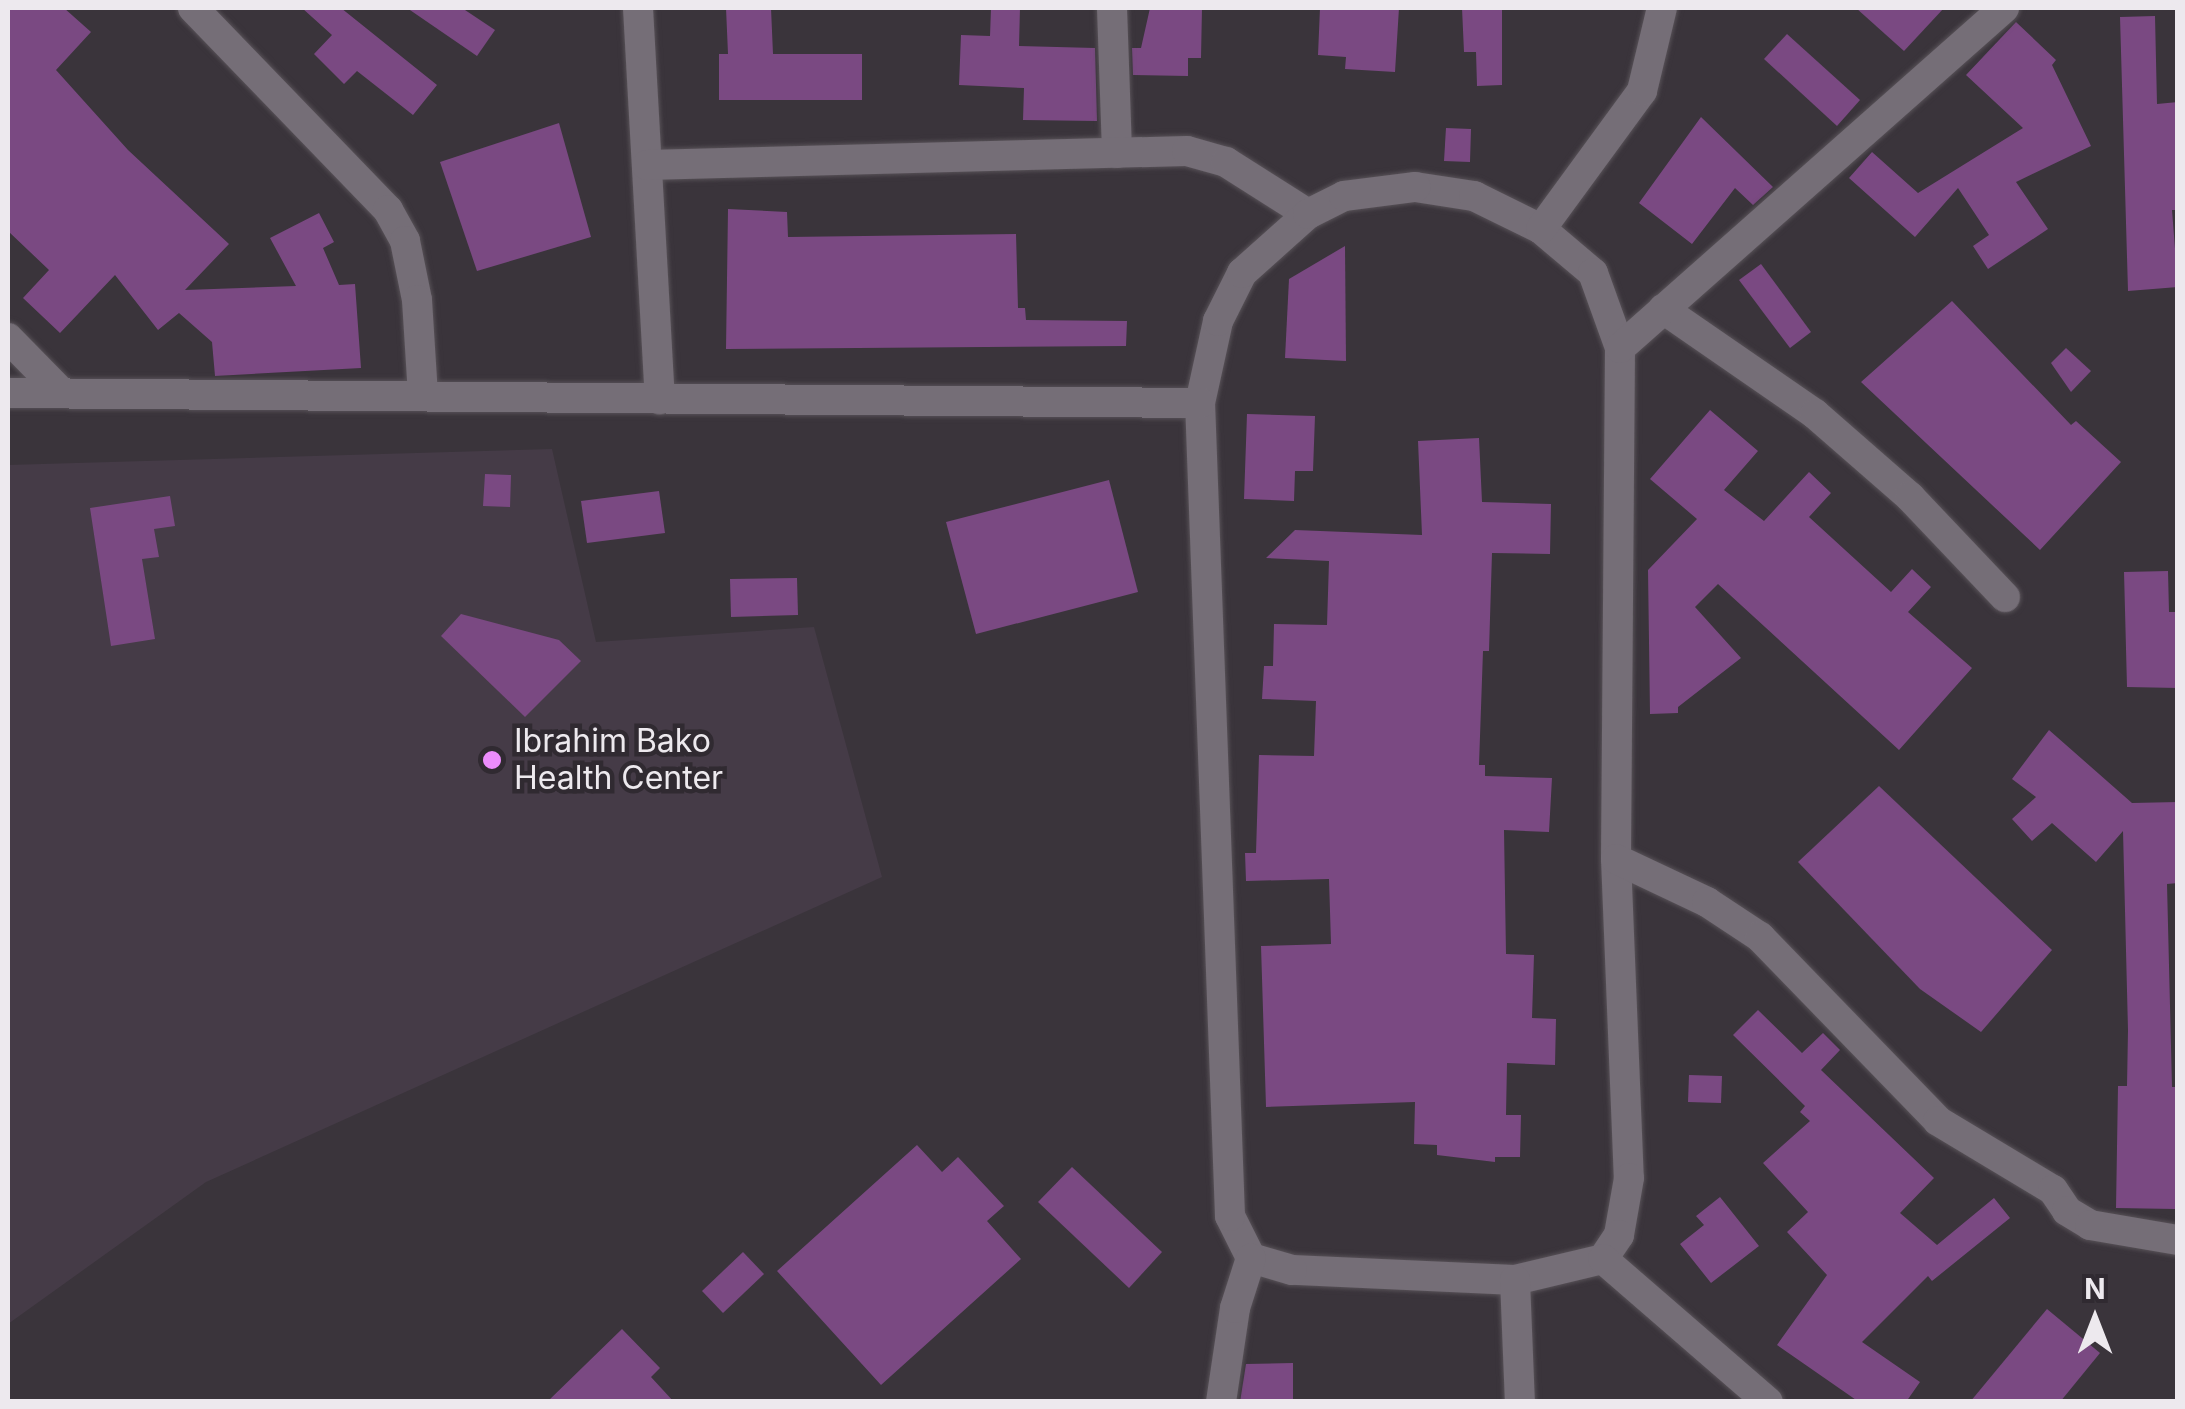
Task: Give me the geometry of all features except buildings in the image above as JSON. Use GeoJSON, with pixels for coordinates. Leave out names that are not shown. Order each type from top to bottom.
{"type":"FeatureCollection","features":[{"type":"Feature","properties":{"kind":"street"},"geometry":{"type":"LineString","coordinates":[[193,8],[388,210],[405,241],[417,300],[422,396]]}},
{"type":"Feature","properties":{"kind":"street"},"geometry":{"type":"LineString","coordinates":[[638,8],[660,399]]}},
{"type":"Feature","properties":{"kind":"street"},"geometry":{"type":"LineString","coordinates":[[1112,8],[1116,153]]}},
{"type":"Feature","properties":{"kind":"street"},"geometry":{"type":"LineString","coordinates":[[1542,229],[1642,92],[1662,8]]}},
{"type":"Feature","properties":{"kind":"street"},"geometry":{"type":"LineString","coordinates":[[1620,348],[2004,8]]}},
{"type":"Feature","properties":{"kind":"street"},"geometry":{"type":"LineString","coordinates":[[647,165],[1187,151],[1226,162],[1308,214]]}},
{"type":"Feature","properties":{"kind":"street"},"geometry":{"type":"LineString","coordinates":[[1221,1402],[1235,1308],[1251,1258],[1230,1216],[1200,403],[1218,321],[1242,273],[1308,214],[1344,196],[1415,186],[1474,196],[1542,229],[1593,273],[1620,348],[1616,858],[1630,1178],[1619,1234],[1604,1259],[1516,1280],[1292,1270],[1251,1258]]}},
{"type":"Feature","properties":{"kind":"street"},"geometry":{"type":"LineString","coordinates":[[1663,309],[1815,414],[1910,497],[2005,597]]}},
{"type":"Feature","properties":{"kind":"street"},"geometry":{"type":"LineString","coordinates":[[8,338],[61,392]]}},
{"type":"Feature","properties":{"kind":"street"},"geometry":{"type":"LineString","coordinates":[[8,393],[1200,403]]}},
{"type":"Feature","properties":{"kind":"street"},"geometry":{"type":"LineString","coordinates":[[1616,858],[1707,902],[1760,938],[1938,1121],[2053,1190],[2067,1211],[2090,1225],[2178,1240]]}},
{"type":"Feature","properties":{"kind":"street"},"geometry":{"type":"LineString","coordinates":[[1604,1259],[1768,1402]]}},
{"type":"Feature","properties":{"kind":"street"},"geometry":{"type":"LineString","coordinates":[[1516,1280],[1520,1402]]}},
{"type":"Feature","properties":{"kind":"shaded area","name":"Ibrahim Bako Health Center"},"geometry":{"type":"Polygon","coordinates":[[[552,449],[596,642],[814,627],[882,877],[206,1182],[8,1324],[8,465],[552,449]]]}},
{"type":"Feature","properties":{"kind":"place","name":"Ibrahim Bako Health Center"},"geometry":{"type":"Point","coordinates":[492,760]}}]}
